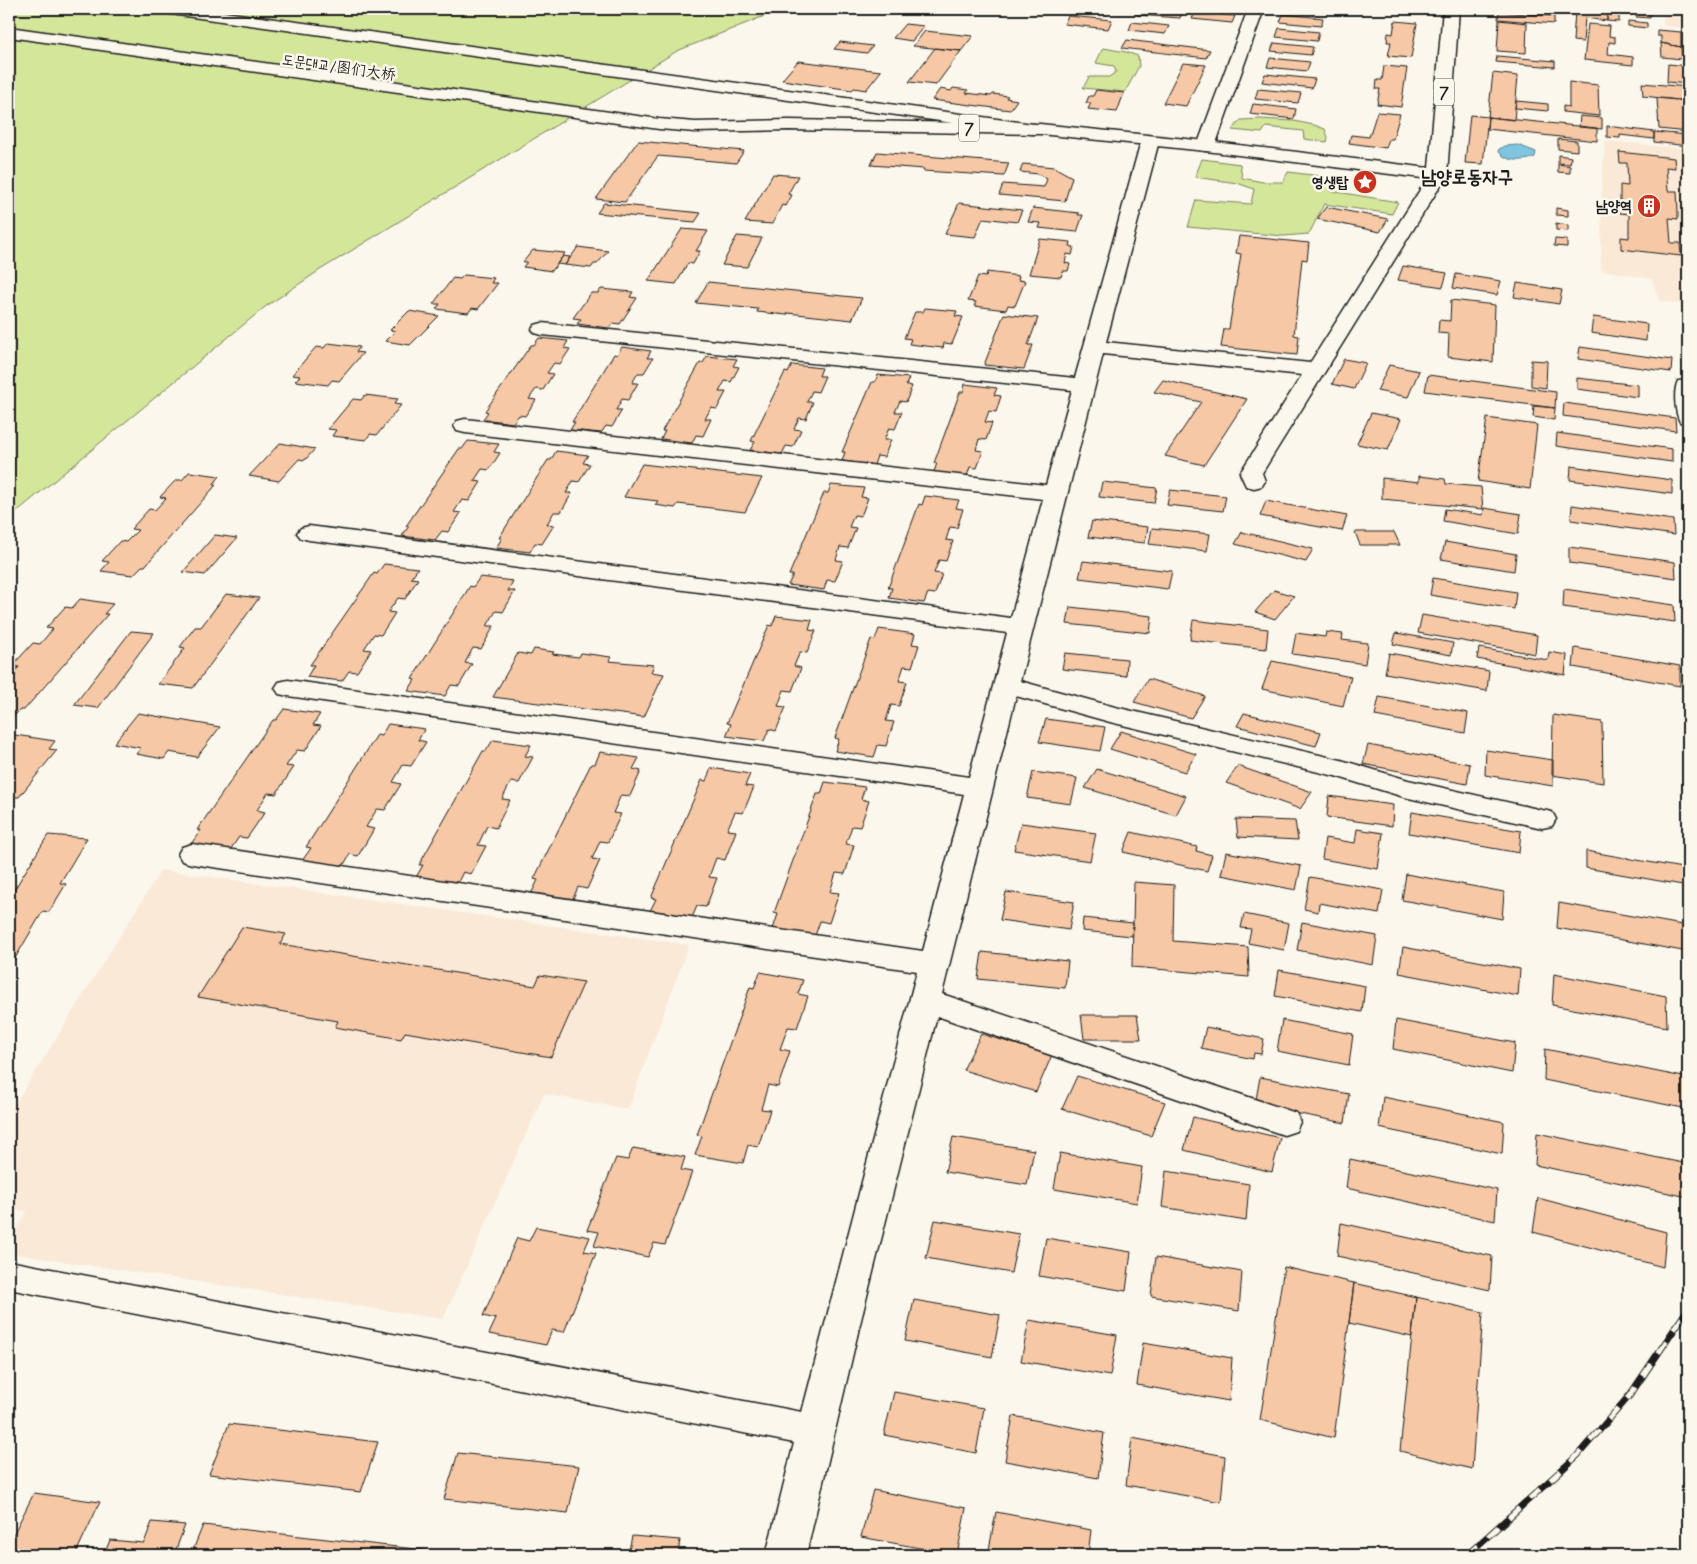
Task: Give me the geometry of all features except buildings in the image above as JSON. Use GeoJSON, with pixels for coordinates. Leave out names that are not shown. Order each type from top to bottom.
{"type":"FeatureCollection","features":[{"type":"Feature","properties":{"kind":"street","name":"도문대교/图们大桥"},"geometry":{"type":"LineString","coordinates":[[171,9],[1040,129]]}},
{"type":"Feature","properties":{"kind":"street"},"geometry":{"type":"LineString","coordinates":[[1206,146],[1256,9]]}},
{"type":"Feature","properties":{"kind":"street","name":"7"},"geometry":{"type":"LineString","coordinates":[[665,119],[694,127],[788,125],[1040,129],[1206,146],[1438,175],[1451,9]]}},
{"type":"Feature","properties":{"kind":"street","name":"도문대교/图们大桥"},"geometry":{"type":"LineString","coordinates":[[9,20],[665,119]]}},
{"type":"Feature","properties":{"kind":"street","name":"도문대교/图们大桥"},"geometry":{"type":"LineString","coordinates":[[9,32],[665,119]]}},
{"type":"Feature","properties":{"kind":"street"},"geometry":{"type":"LineString","coordinates":[[786,1555],[814,1431],[934,963],[1083,385],[1150,141]]}},
{"type":"Feature","properties":{"kind":"street"},"geometry":{"type":"LineString","coordinates":[[1254,481],[1251,474],[1438,175]]}},
{"type":"Feature","properties":{"kind":"street"},"geometry":{"type":"LineString","coordinates":[[542,329],[1083,385]]}},
{"type":"Feature","properties":{"kind":"street"},"geometry":{"type":"LineString","coordinates":[[1093,347],[1316,370]]}},
{"type":"Feature","properties":{"kind":"street"},"geometry":{"type":"LineString","coordinates":[[1686,386],[1688,417]]}},
{"type":"Feature","properties":{"kind":"street"},"geometry":{"type":"LineString","coordinates":[[466,426],[1055,493]]}},
{"type":"Feature","properties":{"kind":"street"},"geometry":{"type":"LineString","coordinates":[[309,533],[1021,627]]}},
{"type":"Feature","properties":{"kind":"street"},"geometry":{"type":"LineString","coordinates":[[1006,685],[1110,714],[1341,769],[1404,788],[1542,819]]}},
{"type":"Feature","properties":{"kind":"street"},"geometry":{"type":"LineString","coordinates":[[288,688],[980,787]]}},
{"type":"Feature","properties":{"kind":"street"},"geometry":{"type":"LineString","coordinates":[[192,854],[934,963]]}},
{"type":"Feature","properties":{"kind":"street"},"geometry":{"type":"LineString","coordinates":[[925,1000],[1284,1122]]}},
{"type":"Feature","properties":{"kind":"street"},"geometry":{"type":"LineString","coordinates":[[9,1275],[814,1431]]}},
{"type":"Feature","properties":{"kind":"shaded area"},"geometry":{"type":"Polygon","coordinates":[[[1662,9],[1688,9],[1688,28],[1664,26],[1662,9]]]}},
{"type":"Feature","properties":{"kind":"shaded area"},"geometry":{"type":"Polygon","coordinates":[[[1605,141],[1688,149],[1688,305],[1659,301],[1652,279],[1601,270],[1602,180],[1605,141]]]}},
{"type":"Feature","properties":{"kind":"shaded area"},"geometry":{"type":"Polygon","coordinates":[[[161,870],[689,945],[628,1109],[544,1094],[443,1319],[9,1253],[9,1243],[27,1211],[9,1209],[9,1114],[161,870]]]}},
{"type":"Feature","properties":{"kind":"green space"},"geometry":{"type":"Polygon","coordinates":[[[9,9],[782,9],[677,51],[320,270],[265,307],[9,518],[9,9]]]}},
{"type":"Feature","properties":{"kind":"green space"},"geometry":{"type":"Polygon","coordinates":[[[1103,48],[1138,56],[1139,66],[1125,92],[1083,88],[1089,77],[1109,77],[1116,72],[1114,66],[1096,63],[1103,48]]]}},
{"type":"Feature","properties":{"kind":"green space"},"geometry":{"type":"Polygon","coordinates":[[[1241,120],[1294,121],[1314,125],[1325,129],[1328,137],[1327,142],[1304,139],[1303,131],[1266,127],[1262,133],[1232,130],[1241,120]]]}},
{"type":"Feature","properties":{"kind":"green space"},"geometry":{"type":"Polygon","coordinates":[[[1202,159],[1240,164],[1242,178],[1263,182],[1283,182],[1288,172],[1328,177],[1331,191],[1398,202],[1392,214],[1324,204],[1309,234],[1283,236],[1188,227],[1196,200],[1251,204],[1254,189],[1237,183],[1195,177],[1202,159]]]}},
{"type":"Feature","properties":{"kind":"water"},"geometry":{"type":"Polygon","coordinates":[[[1518,145],[1536,152],[1535,157],[1525,160],[1509,159],[1498,150],[1504,146],[1518,145]]]}},
{"type":"Feature","properties":{"kind":"railway"},"geometry":{"type":"LineString","coordinates":[[1467,1555],[1577,1456],[1630,1395],[1688,1309]]}},
{"type":"Feature","properties":{"kind":"place","name":"영생탑"},"geometry":{"type":"Point","coordinates":[1365,182]}},
{"type":"Feature","properties":{"kind":"place","name":"남양역"},"geometry":{"type":"Point","coordinates":[1649,206]}},
{"type":"Feature","properties":{"kind":"district","name":"남양로동자구"},"geometry":{"type":"Point","coordinates":[1467,176]}}]}
